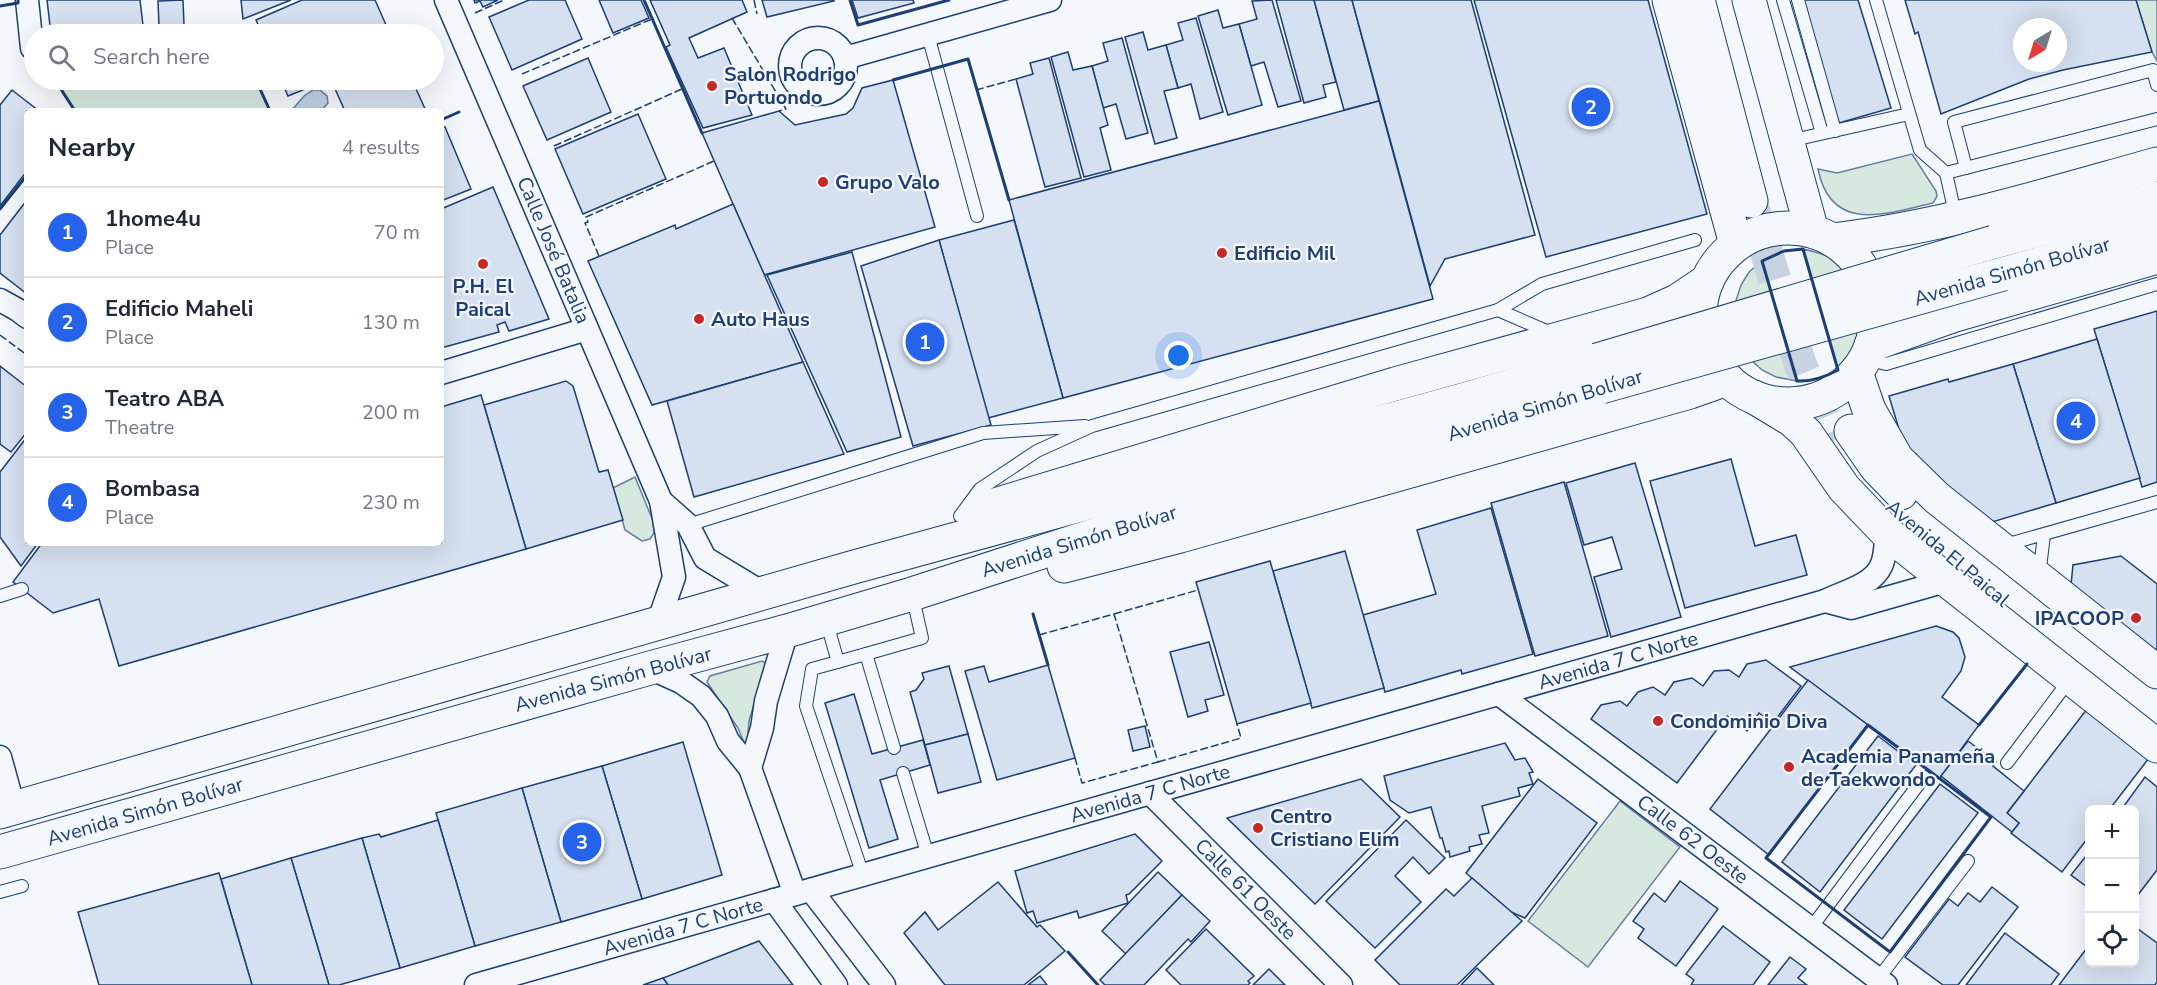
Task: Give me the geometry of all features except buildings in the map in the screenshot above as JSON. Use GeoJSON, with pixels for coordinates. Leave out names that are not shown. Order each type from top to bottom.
{"type":"FeatureCollection","features":[{"type":"Feature","properties":{"kind":"main road"},"geometry":{"type":"LineString","coordinates":[[1669,0],[1736,244]]}},
{"type":"Feature","properties":{"kind":"main road"},"geometry":{"type":"LineString","coordinates":[[1698,0],[1762,198],[1720,0]]}},
{"type":"Feature","properties":{"kind":"main road"},"geometry":{"type":"LineString","coordinates":[[1749,0],[1789,141],[1822,236],[1847,250],[1867,278],[1876,311],[1875,328],[1864,359],[1869,410],[1897,459],[1936,498],[2157,672]]}},
{"type":"Feature","properties":{"kind":"main road"},"geometry":{"type":"LineString","coordinates":[[2157,164],[1977,225],[1822,236],[1785,228],[1760,232],[1736,244],[1719,260],[1707,281],[1700,306],[1701,333],[1710,358],[1726,379],[1792,420],[1806,433],[1844,488],[1887,533],[2157,746]]}},
{"type":"Feature","properties":{"kind":"main road","name":"Avenida Simón Bolívar"},"geometry":{"type":"LineString","coordinates":[[0,852],[650,668],[787,632],[1110,530],[1461,430],[1977,225],[2157,198]]}},
{"type":"Feature","properties":{"kind":"main road"},"geometry":{"type":"LineString","coordinates":[[1977,225],[1972,230],[1970,245],[1976,268],[1987,284],[2007,286],[2157,257]]}},
{"type":"Feature","properties":{"kind":"main road","name":"Avenida Simón Bolívar"},"geometry":{"type":"LineString","coordinates":[[5,807],[854,567],[1466,399],[1601,373],[2007,286],[2157,230]]}},
{"type":"Feature","properties":{"kind":"main road"},"geometry":{"type":"LineString","coordinates":[[1601,373],[1648,314],[1677,301],[1707,281]]}},
{"type":"Feature","properties":{"kind":"main road"},"geometry":{"type":"LineString","coordinates":[[1754,397],[1785,404],[1816,399],[1831,393],[1864,359],[2007,286]]}},
{"type":"Feature","properties":{"kind":"main road"},"geometry":{"type":"LineString","coordinates":[[854,567],[905,531],[1395,384],[1560,338],[1601,373],[1690,392],[1726,379]]}},
{"type":"Feature","properties":{"kind":"main road","name":"Avenida El Paical"},"geometry":{"type":"LineString","coordinates":[[2157,694],[1910,501],[1842,436],[1899,517],[2157,721]]}},
{"type":"Feature","properties":{"kind":"street"},"geometry":{"type":"LineString","coordinates":[[27,0],[30,24]]}},
{"type":"Feature","properties":{"kind":"street","name":"Calle José Batalia"},"geometry":{"type":"LineString","coordinates":[[446,0],[661,501],[674,577],[658,623]]}},
{"type":"Feature","properties":{"kind":"street"},"geometry":{"type":"LineString","coordinates":[[845,58],[1050,0]]}},
{"type":"Feature","properties":{"kind":"street"},"geometry":{"type":"LineString","coordinates":[[0,300],[24,315]]}},
{"type":"Feature","properties":{"kind":"street"},"geometry":{"type":"LineString","coordinates":[[444,372],[587,329]]}},
{"type":"Feature","properties":{"kind":"street","name":"Calle José Batalia"},"geometry":{"type":"LineString","coordinates":[[661,501],[688,525],[705,558],[763,593]]}},
{"type":"Feature","properties":{"kind":"street","name":"Avenida 7 C Norte"},"geometry":{"type":"LineString","coordinates":[[476,985],[1825,601],[1871,580],[1882,565],[1887,533]]}},
{"type":"Feature","properties":{"kind":"street","name":"Avenida 7 C Norte"},"geometry":{"type":"LineString","coordinates":[[1825,601],[1851,608],[1946,581]]}},
{"type":"Feature","properties":{"kind":"street"},"geometry":{"type":"LineString","coordinates":[[750,768],[762,728],[766,701],[787,632]]}},
{"type":"Feature","properties":{"kind":"street"},"geometry":{"type":"LineString","coordinates":[[650,668],[681,682],[701,696],[717,716],[728,741],[750,768],[794,894],[836,985]]}},
{"type":"Feature","properties":{"kind":"street","name":"Calle 62 Oeste"},"geometry":{"type":"LineString","coordinates":[[1499,694],[1882,982]]}},
{"type":"Feature","properties":{"kind":"street"},"geometry":{"type":"LineString","coordinates":[[0,757],[5,807]]}},
{"type":"Feature","properties":{"kind":"street","name":"Calle 61 Oeste"},"geometry":{"type":"LineString","coordinates":[[1150,793],[1341,985]]}},
{"type":"Feature","properties":{"kind":"street"},"geometry":{"type":"LineString","coordinates":[[794,894],[884,985]]}},
{"type":"Feature","properties":{"kind":"lane"},"geometry":{"type":"LineString","coordinates":[[1783,0],[1822,134]]}},
{"type":"Feature","properties":{"kind":"lane"},"geometry":{"type":"LineString","coordinates":[[1798,0],[1835,131]]}},
{"type":"Feature","properties":{"kind":"lane"},"geometry":{"type":"LineString","coordinates":[[1876,0],[1920,150],[1946,173],[1977,225]]}},
{"type":"Feature","properties":{"kind":"lane"},"geometry":{"type":"LineString","coordinates":[[928,35],[977,216]]}},
{"type":"Feature","properties":{"kind":"lane"},"geometry":{"type":"LineString","coordinates":[[1966,168],[1954,122],[2153,70],[2157,85]]}},
{"type":"Feature","properties":{"kind":"lane"},"geometry":{"type":"LineString","coordinates":[[1789,141],[1909,114]]}},
{"type":"Feature","properties":{"kind":"lane"},"geometry":{"type":"LineString","coordinates":[[1946,173],[2157,119]]}},
{"type":"Feature","properties":{"kind":"lane"},"geometry":{"type":"LineString","coordinates":[[960,516],[980,489],[1037,451],[1092,426],[1498,310],[1542,284],[1695,240]]}},
{"type":"Feature","properties":{"kind":"lane"},"geometry":{"type":"LineString","coordinates":[[1864,359],[1886,364],[2157,284]]}},
{"type":"Feature","properties":{"kind":"lane"},"geometry":{"type":"LineString","coordinates":[[1498,310],[1560,338]]}},
{"type":"Feature","properties":{"kind":"lane"},"geometry":{"type":"LineString","coordinates":[[688,525],[983,433],[1092,426]]}},
{"type":"Feature","properties":{"kind":"lane"},"geometry":{"type":"LineString","coordinates":[[1999,547],[2157,502]]}},
{"type":"Feature","properties":{"kind":"lane"},"geometry":{"type":"LineString","coordinates":[[2038,580],[2044,535]]}},
{"type":"Feature","properties":{"kind":"lane"},"geometry":{"type":"LineString","coordinates":[[0,596],[22,589]]}},
{"type":"Feature","properties":{"kind":"lane"},"geometry":{"type":"LineString","coordinates":[[863,874],[806,706],[812,669],[922,638],[912,594]]}},
{"type":"Feature","properties":{"kind":"lane"},"geometry":{"type":"LineString","coordinates":[[826,620],[838,662]]}},
{"type":"Feature","properties":{"kind":"lane"},"geometry":{"type":"LineString","coordinates":[[866,654],[894,748]]}},
{"type":"Feature","properties":{"kind":"lane"},"geometry":{"type":"LineString","coordinates":[[2007,763],[2072,677]]}},
{"type":"Feature","properties":{"kind":"lane"},"geometry":{"type":"LineString","coordinates":[[903,774],[928,856]]}},
{"type":"Feature","properties":{"kind":"lane"},"geometry":{"type":"LineString","coordinates":[[1811,928],[1924,777]]}},
{"type":"Feature","properties":{"kind":"lane"},"geometry":{"type":"LineString","coordinates":[[1882,982],[1968,861]]}},
{"type":"Feature","properties":{"kind":"lane"},"geometry":{"type":"LineString","coordinates":[[0,892],[22,886]]}},
{"type":"Feature","properties":{"kind":"shaded area"},"geometry":{"type":"Polygon","coordinates":[[[2136,0],[2157,0],[2157,61],[2152,52],[2136,0]]]}},
{"type":"Feature","properties":{"kind":"shaded area"},"geometry":{"type":"Polygon","coordinates":[[[61,90],[261,90],[269,108],[73,108],[61,90]]]}},
{"type":"Feature","properties":{"kind":"shaded area"},"geometry":{"type":"Polygon","coordinates":[[[1912,154],[1937,196],[1933,203],[1880,214],[1864,215],[1848,211],[1835,204],[1825,190],[1818,169],[1837,173],[1912,154]]]}},
{"type":"Feature","properties":{"kind":"shaded area"},"geometry":{"type":"Polygon","coordinates":[[[1803,249],[1825,255],[1839,262],[1854,278],[1865,320],[1865,330],[1856,349],[1838,370],[1803,249]]]}},
{"type":"Feature","properties":{"kind":"shaded area"},"geometry":{"type":"Polygon","coordinates":[[[1762,261],[1797,381],[1776,377],[1762,370],[1748,357],[1733,310],[1741,285],[1749,272],[1762,261]]]}},
{"type":"Feature","properties":{"kind":"shaded area"},"geometry":{"type":"Polygon","coordinates":[[[635,477],[653,521],[654,533],[650,539],[642,541],[625,530],[613,488],[635,477]]]}},
{"type":"Feature","properties":{"kind":"shaded area"},"geometry":{"type":"Polygon","coordinates":[[[762,661],[766,664],[749,721],[747,745],[745,745],[738,728],[707,682],[710,676],[762,661]]]}},
{"type":"Feature","properties":{"kind":"shaded area"},"geometry":{"type":"Polygon","coordinates":[[[1620,801],[1680,847],[1588,967],[1528,921],[1620,801]]]}},
{"type":"Feature","properties":{"kind":"water"},"geometry":{"type":"Polygon","coordinates":[[[313,90],[320,90],[327,96],[328,103],[324,108],[294,108],[313,90]]]}},
{"type":"Feature","properties":{"kind":"tunnel"},"geometry":{"type":"LineString","coordinates":[[1751,201],[1800,364],[1833,441]]}},
{"type":"Feature","properties":{"kind":"fence"},"geometry":{"type":"LineString","coordinates":[[475,13],[504,0]]}},
{"type":"Feature","properties":{"kind":"fence"},"geometry":{"type":"LineString","coordinates":[[754,0],[757,14]]}},
{"type":"Feature","properties":{"kind":"fence"},"geometry":{"type":"LineString","coordinates":[[732,18],[786,109],[779,111]]}},
{"type":"Feature","properties":{"kind":"fence"},"geometry":{"type":"LineString","coordinates":[[522,74],[652,19]]}},
{"type":"Feature","properties":{"kind":"fence"},"geometry":{"type":"LineString","coordinates":[[976,90],[1016,79]]}},
{"type":"Feature","properties":{"kind":"fence"},"geometry":{"type":"LineString","coordinates":[[554,146],[682,89]]}},
{"type":"Feature","properties":{"kind":"fence"},"geometry":{"type":"LineString","coordinates":[[599,256],[585,223],[588,222],[586,217],[714,161]]}},
{"type":"Feature","properties":{"kind":"fence"},"geometry":{"type":"LineString","coordinates":[[0,335],[24,353]]}},
{"type":"Feature","properties":{"kind":"fence"},"geometry":{"type":"LineString","coordinates":[[1114,614],[1198,590]]}},
{"type":"Feature","properties":{"kind":"fence"},"geometry":{"type":"LineString","coordinates":[[1039,635],[1114,614],[1158,762],[1082,783],[1075,758]]}},
{"type":"Feature","properties":{"kind":"fence"},"geometry":{"type":"LineString","coordinates":[[1158,762],[1241,738],[1237,724]]}},
{"type":"Feature","properties":{"kind":"wall"},"geometry":{"type":"LineString","coordinates":[[0,6],[18,3],[18,0]]}},
{"type":"Feature","properties":{"kind":"wall"},"geometry":{"type":"LineString","coordinates":[[644,0],[702,133]]}},
{"type":"Feature","properties":{"kind":"wall"},"geometry":{"type":"LineString","coordinates":[[850,0],[858,25],[949,0]]}},
{"type":"Feature","properties":{"kind":"wall"},"geometry":{"type":"LineString","coordinates":[[893,80],[968,59],[1009,200]]}},
{"type":"Feature","properties":{"kind":"wall"},"geometry":{"type":"LineString","coordinates":[[61,90],[73,108]]}},
{"type":"Feature","properties":{"kind":"wall"},"geometry":{"type":"LineString","coordinates":[[261,90],[269,108]]}},
{"type":"Feature","properties":{"kind":"wall"},"geometry":{"type":"LineString","coordinates":[[444,119],[459,112]]}},
{"type":"Feature","properties":{"kind":"wall"},"geometry":{"type":"LineString","coordinates":[[0,209],[24,179]]}},
{"type":"Feature","properties":{"kind":"wall"},"geometry":{"type":"LineString","coordinates":[[1803,249],[1838,370],[1808,381],[1797,381],[1762,261],[1784,251],[1803,249]]}},
{"type":"Feature","properties":{"kind":"wall"},"geometry":{"type":"LineString","coordinates":[[1033,614],[1048,665]]}},
{"type":"Feature","properties":{"kind":"wall"},"geometry":{"type":"LineString","coordinates":[[1979,725],[2027,664]]}},
{"type":"Feature","properties":{"kind":"wall"},"geometry":{"type":"LineString","coordinates":[[1868,725],[1991,817],[1890,952],[1766,858],[1868,725]]}},
{"type":"Feature","properties":{"kind":"wall"},"geometry":{"type":"LineString","coordinates":[[1068,952],[1098,985]]}},
{"type":"Feature","properties":{"kind":"place","name":"Salon Rodrigo Portuondo"},"geometry":{"type":"Point","coordinates":[712,86]}},
{"type":"Feature","properties":{"kind":"place","name":"Edificio Maheli"},"geometry":{"type":"Point","coordinates":[1591,107]}},
{"type":"Feature","properties":{"kind":"place","name":"Grupo Valo"},"geometry":{"type":"Point","coordinates":[823,182]}},
{"type":"Feature","properties":{"kind":"place","name":"Edificio Mil"},"geometry":{"type":"Point","coordinates":[1222,253]}},
{"type":"Feature","properties":{"kind":"place","name":"P.H. El Paical"},"geometry":{"type":"Point","coordinates":[483,264]}},
{"type":"Feature","properties":{"kind":"place","name":"Auto Haus"},"geometry":{"type":"Point","coordinates":[699,319]}},
{"type":"Feature","properties":{"kind":"place","name":"1home4u"},"geometry":{"type":"Point","coordinates":[925,342]}},
{"type":"Feature","properties":{"kind":"place","name":"Bombasa"},"geometry":{"type":"Point","coordinates":[2076,421]}},
{"type":"Feature","properties":{"kind":"place","name":"IPACOOP"},"geometry":{"type":"Point","coordinates":[2136,618]}},
{"type":"Feature","properties":{"kind":"place","name":"Condominio Diva"},"geometry":{"type":"Point","coordinates":[1658,721]}},
{"type":"Feature","properties":{"kind":"place","name":"Academia Panameña de Taekwondo"},"geometry":{"type":"Point","coordinates":[1789,767]}},
{"type":"Feature","properties":{"kind":"place","name":"Centro Cristiano Elim"},"geometry":{"type":"Point","coordinates":[1258,828]}},
{"type":"Feature","properties":{"kind":"place","name":"Teatro ABA"},"geometry":{"type":"Point","coordinates":[582,842]}}]}
